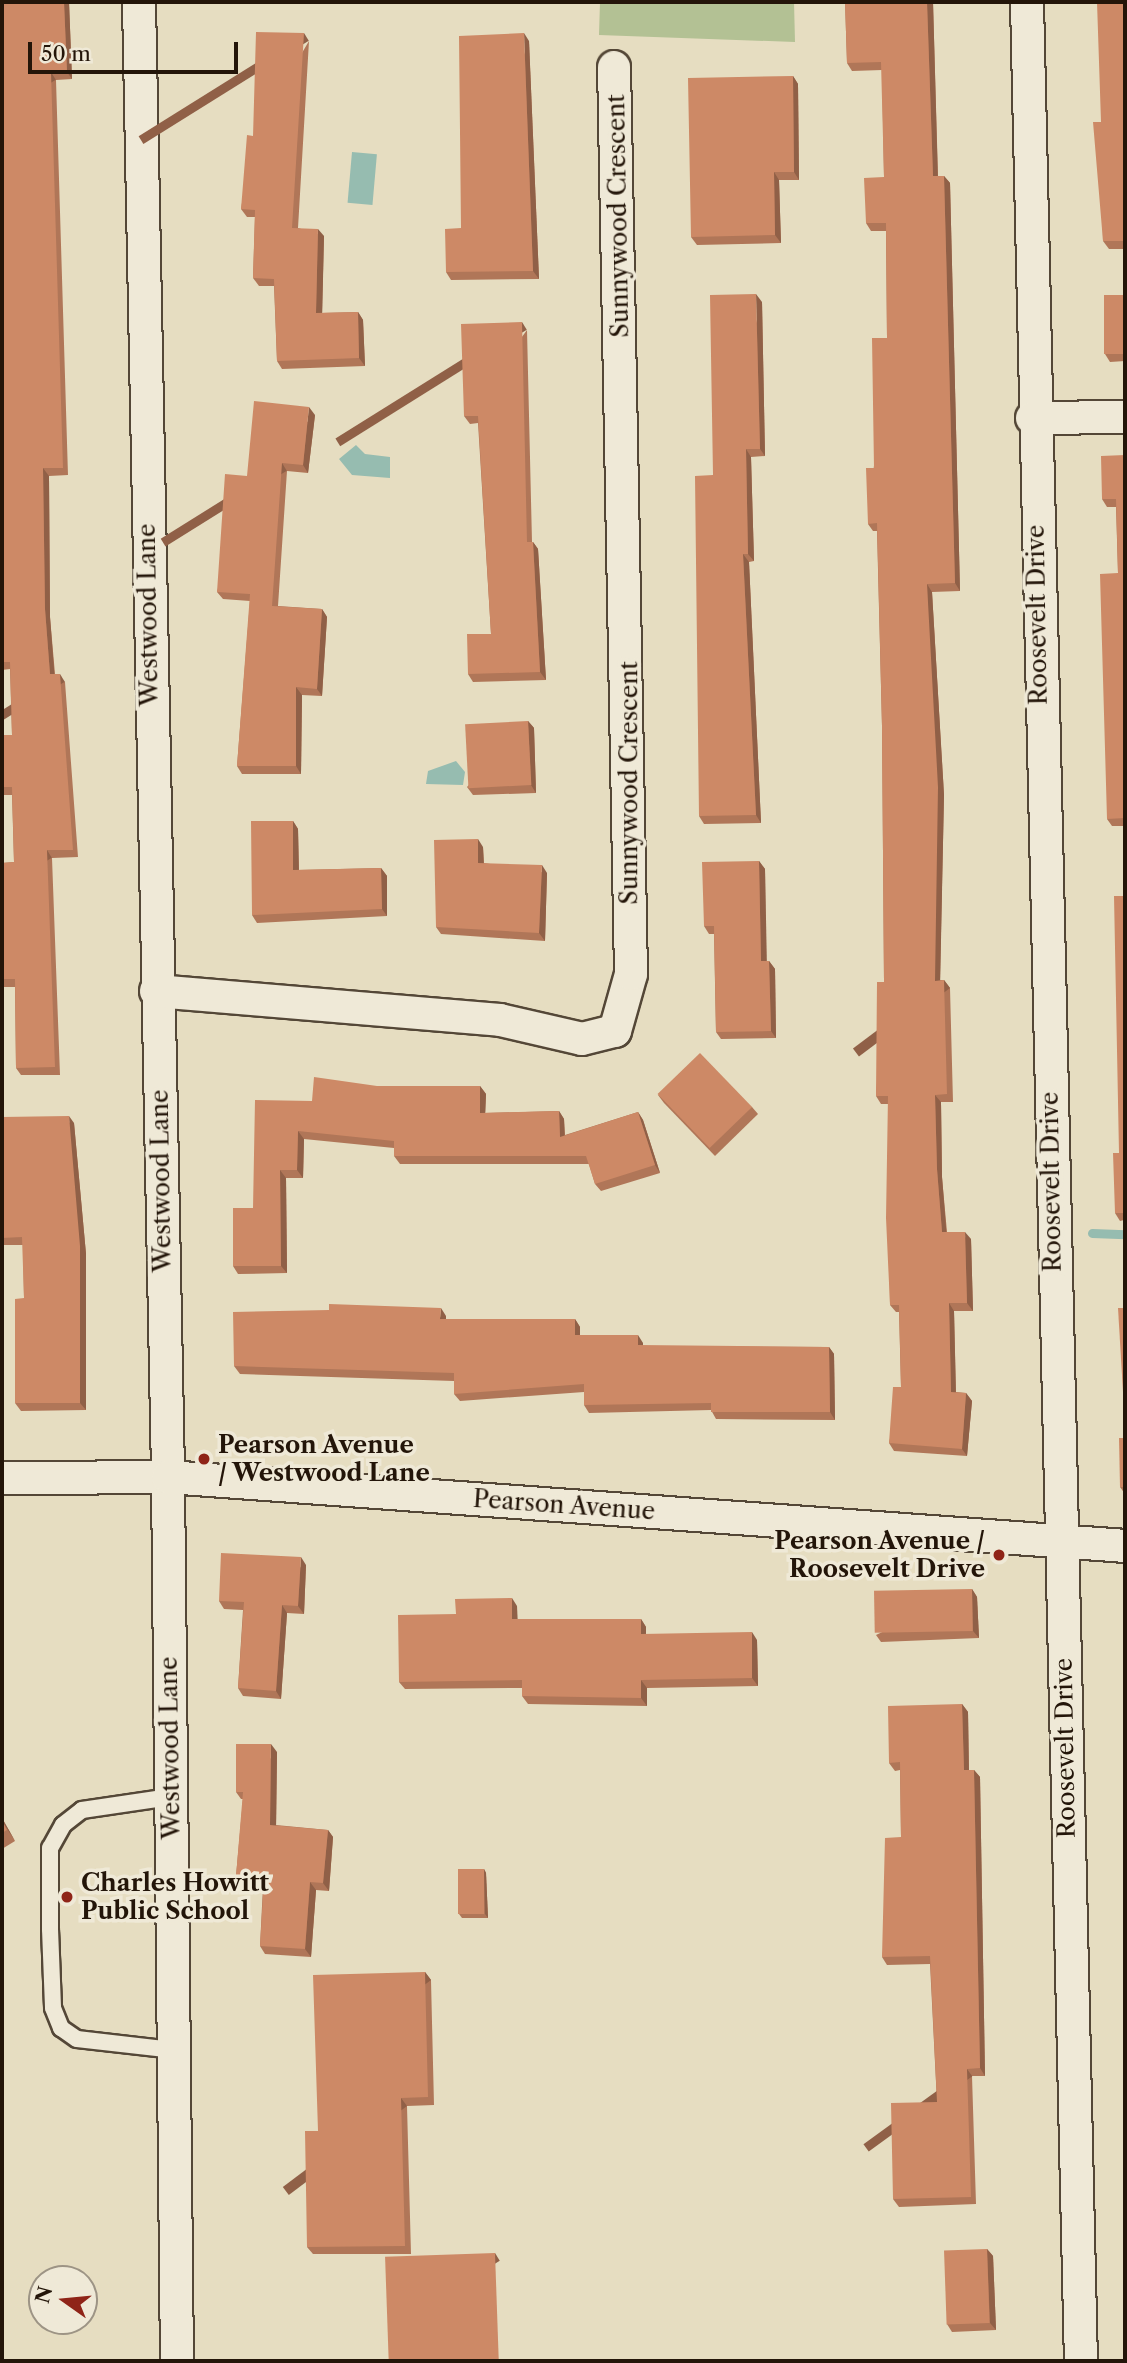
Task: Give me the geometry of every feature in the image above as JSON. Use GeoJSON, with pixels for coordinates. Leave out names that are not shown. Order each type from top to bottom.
{"type":"FeatureCollection","features":[{"type":"Feature","properties":{"kind":"street","name":"Westwood Lane"},"geometry":{"type":"LineString","coordinates":[[139,2],[167,1477],[177,2361]]}},
{"type":"Feature","properties":{"kind":"street","name":"Roosevelt Drive"},"geometry":{"type":"LineString","coordinates":[[1027,2],[1031,418],[1081,2361]]}},
{"type":"Feature","properties":{"kind":"street","name":"Sunnywood Crescent"},"geometry":{"type":"LineString","coordinates":[[156,991],[500,1020],[582,1039],[615,1031],[631,974],[614,68]]}},
{"type":"Feature","properties":{"kind":"street"},"geometry":{"type":"LineString","coordinates":[[1031,418],[1125,417]]}},
{"type":"Feature","properties":{"kind":"street","name":"Pearson Avenue"},"geometry":{"type":"LineString","coordinates":[[2,1479],[167,1477],[1125,1546]]}},
{"type":"Feature","properties":{"kind":"lane"},"geometry":{"type":"LineString","coordinates":[[170,1797],[82,1810],[63,1825],[50,1848],[50,1929],[53,2008],[61,2028],[77,2039],[174,2050]]}},
{"type":"Feature","properties":{"kind":"green space"},"geometry":{"type":"Polygon","coordinates":[[[600,2],[794,2],[795,42],[599,35],[600,2]]]}},
{"type":"Feature","properties":{"kind":"water"},"geometry":{"type":"Polygon","coordinates":[[[352,152],[377,154],[372,205],[348,203],[352,152]]]}},
{"type":"Feature","properties":{"kind":"water"},"geometry":{"type":"Polygon","coordinates":[[[356,445],[365,454],[390,457],[390,478],[352,475],[339,459],[356,445]]]}},
{"type":"Feature","properties":{"kind":"water"},"geometry":{"type":"Polygon","coordinates":[[[456,761],[465,772],[463,785],[426,784],[428,771],[456,761]]]}},
{"type":"Feature","properties":{"kind":"building"},"geometry":{"type":"Polygon","coordinates":[[[2,2],[64,2],[67,72],[51,72],[63,468],[43,468],[45,609],[50,674],[60,674],[73,850],[47,850],[55,1067],[16,1068],[15,979],[2,979],[2,863],[14,862],[12,787],[2,787],[2,735],[12,735],[10,662],[2,662],[2,2]]]}},
{"type":"Feature","properties":{"kind":"building"},"geometry":{"type":"Polygon","coordinates":[[[845,2],[927,2],[933,176],[944,176],[955,583],[927,584],[938,787],[935,981],[944,980],[947,1094],[935,1095],[937,1169],[942,1232],[965,1232],[967,1303],[949,1303],[951,1392],[966,1393],[962,1449],[889,1443],[893,1387],[901,1387],[899,1305],[890,1305],[886,1218],[888,1096],[876,1096],[877,982],[884,982],[882,726],[877,523],[868,524],[866,468],[874,468],[872,338],[887,338],[886,223],[866,223],[864,178],[884,177],[881,62],[847,63],[845,2]]]}},
{"type":"Feature","properties":{"kind":"building"},"geometry":{"type":"Polygon","coordinates":[[[1097,2],[1125,2],[1125,241],[1103,241],[1093,122],[1101,122],[1097,2]]]}},
{"type":"Feature","properties":{"kind":"building"},"geometry":{"type":"Polygon","coordinates":[[[256,32],[304,33],[292,228],[318,229],[316,313],[358,312],[359,358],[277,361],[274,279],[253,278],[255,210],[241,209],[247,135],[253,136],[256,32]]]}},
{"type":"Feature","properties":{"kind":"building"},"geometry":{"type":"Polygon","coordinates":[[[524,33],[533,271],[446,272],[445,229],[461,228],[459,36],[524,33]]]}},
{"type":"Feature","properties":{"kind":"building"},"geometry":{"type":"Polygon","coordinates":[[[793,76],[794,172],[774,172],[775,235],[691,237],[688,78],[793,76]]]}},
{"type":"Feature","properties":{"kind":"building"},"geometry":{"type":"Polygon","coordinates":[[[756,294],[760,449],[746,449],[748,554],[743,554],[756,815],[699,816],[695,476],[713,475],[710,295],[756,294]]]}},
{"type":"Feature","properties":{"kind":"building"},"geometry":{"type":"Polygon","coordinates":[[[1104,295],[1125,295],[1125,354],[1104,354],[1104,295]]]}},
{"type":"Feature","properties":{"kind":"building"},"geometry":{"type":"Polygon","coordinates":[[[522,322],[527,542],[533,542],[540,672],[468,674],[467,634],[491,634],[478,416],[464,416],[461,324],[522,322]]]}},
{"type":"Feature","properties":{"kind":"building"},"geometry":{"type":"Polygon","coordinates":[[[254,401],[309,407],[303,465],[282,463],[272,606],[322,609],[317,689],[296,687],[296,766],[237,766],[250,594],[217,592],[225,474],[247,476],[254,401]]]}},
{"type":"Feature","properties":{"kind":"building"},"geometry":{"type":"Polygon","coordinates":[[[1125,455],[1125,818],[1107,819],[1100,574],[1118,573],[1116,499],[1102,499],[1101,456],[1125,455]]]}},
{"type":"Feature","properties":{"kind":"building"},"geometry":{"type":"Polygon","coordinates":[[[528,721],[531,785],[468,788],[465,724],[528,721]]]}},
{"type":"Feature","properties":{"kind":"building"},"geometry":{"type":"Polygon","coordinates":[[[251,821],[293,821],[293,870],[381,868],[382,909],[252,915],[251,821]]]}},
{"type":"Feature","properties":{"kind":"building"},"geometry":{"type":"Polygon","coordinates":[[[478,839],[478,863],[542,865],[539,933],[436,927],[434,840],[478,839]]]}},
{"type":"Feature","properties":{"kind":"building"},"geometry":{"type":"Polygon","coordinates":[[[759,861],[761,961],[769,961],[771,1031],[716,1032],[714,926],[704,926],[702,862],[759,861]]]}},
{"type":"Feature","properties":{"kind":"building"},"geometry":{"type":"Polygon","coordinates":[[[1114,896],[1125,896],[1125,1260],[1124,1213],[1115,1213],[1113,1153],[1119,1153],[1114,896]]]}},
{"type":"Feature","properties":{"kind":"building"},"geometry":{"type":"Polygon","coordinates":[[[700,1053],[752,1107],[710,1148],[658,1094],[700,1053]]]}},
{"type":"Feature","properties":{"kind":"building"},"geometry":{"type":"Polygon","coordinates":[[[314,1077],[377,1086],[480,1086],[480,1113],[559,1111],[560,1137],[638,1112],[655,1165],[595,1184],[586,1156],[394,1156],[394,1141],[298,1131],[297,1170],[280,1170],[281,1266],[233,1266],[233,1208],[253,1208],[255,1100],[312,1101],[314,1077]]]}},
{"type":"Feature","properties":{"kind":"building"},"geometry":{"type":"Polygon","coordinates":[[[69,1116],[80,1246],[80,1403],[15,1403],[15,1299],[24,1298],[22,1237],[2,1238],[2,1117],[69,1116]]]}},
{"type":"Feature","properties":{"kind":"building"},"geometry":{"type":"Polygon","coordinates":[[[329,1304],[441,1308],[440,1319],[575,1319],[575,1335],[638,1335],[638,1345],[829,1347],[830,1412],[711,1412],[711,1403],[584,1405],[584,1384],[454,1394],[454,1373],[234,1366],[233,1312],[329,1310],[329,1304]]]}},
{"type":"Feature","properties":{"kind":"building"},"geometry":{"type":"Polygon","coordinates":[[[1118,1308],[1125,1308],[1125,1426],[1118,1308]]]}},
{"type":"Feature","properties":{"kind":"building"},"geometry":{"type":"Polygon","coordinates":[[[1119,1438],[1125,1438],[1125,1487],[1120,1487],[1119,1438]]]}},
{"type":"Feature","properties":{"kind":"building"},"geometry":{"type":"Polygon","coordinates":[[[221,1553],[301,1557],[298,1606],[282,1605],[276,1691],[238,1688],[244,1602],[219,1601],[221,1553]]]}},
{"type":"Feature","properties":{"kind":"building"},"geometry":{"type":"Polygon","coordinates":[[[972,1589],[973,1631],[875,1633],[874,1591],[972,1589]]]}},
{"type":"Feature","properties":{"kind":"building"},"geometry":{"type":"Polygon","coordinates":[[[512,1598],[512,1619],[641,1619],[641,1634],[752,1632],[752,1678],[641,1680],[641,1698],[522,1696],[522,1680],[399,1682],[398,1615],[456,1614],[455,1599],[512,1598]]]}},
{"type":"Feature","properties":{"kind":"building"},"geometry":{"type":"Polygon","coordinates":[[[962,1704],[964,1770],[974,1770],[980,2068],[967,2069],[971,2197],[893,2199],[891,2103],[937,2102],[930,1956],[882,1957],[885,1838],[901,1837],[900,1762],[889,1763],[888,1706],[962,1704]]]}},
{"type":"Feature","properties":{"kind":"building"},"geometry":{"type":"Polygon","coordinates":[[[236,1744],[271,1744],[270,1825],[328,1830],[323,1883],[310,1882],[305,1949],[260,1946],[264,1878],[236,1876],[243,1792],[236,1792],[236,1744]]]}},
{"type":"Feature","properties":{"kind":"building"},"geometry":{"type":"Polygon","coordinates":[[[458,1869],[484,1869],[484,1914],[458,1914],[458,1869]]]}},
{"type":"Feature","properties":{"kind":"building"},"geometry":{"type":"Polygon","coordinates":[[[425,1972],[428,2097],[401,2098],[405,2246],[307,2247],[305,2131],[318,2131],[313,1975],[425,1972]]]}},
{"type":"Feature","properties":{"kind":"building"},"geometry":{"type":"Polygon","coordinates":[[[987,2249],[990,2323],[947,2324],[944,2251],[987,2249]]]}},
{"type":"Feature","properties":{"kind":"building"},"geometry":{"type":"Polygon","coordinates":[[[495,2253],[499,2361],[389,2361],[385,2257],[495,2253]]]}},
{"type":"Feature","properties":{"kind":"waterway"},"geometry":{"type":"LineString","coordinates":[[1092,1233],[1125,1234]]}},
{"type":"Feature","properties":{"kind":"place","name":"Pearson Avenue / Westwood Lane"},"geometry":{"type":"Point","coordinates":[204,1459]}},
{"type":"Feature","properties":{"kind":"place","name":"Pearson Avenue / Roosevelt Drive"},"geometry":{"type":"Point","coordinates":[999,1555]}},
{"type":"Feature","properties":{"kind":"place","name":"Charles Howitt Public School"},"geometry":{"type":"Point","coordinates":[67,1897]}}]}
